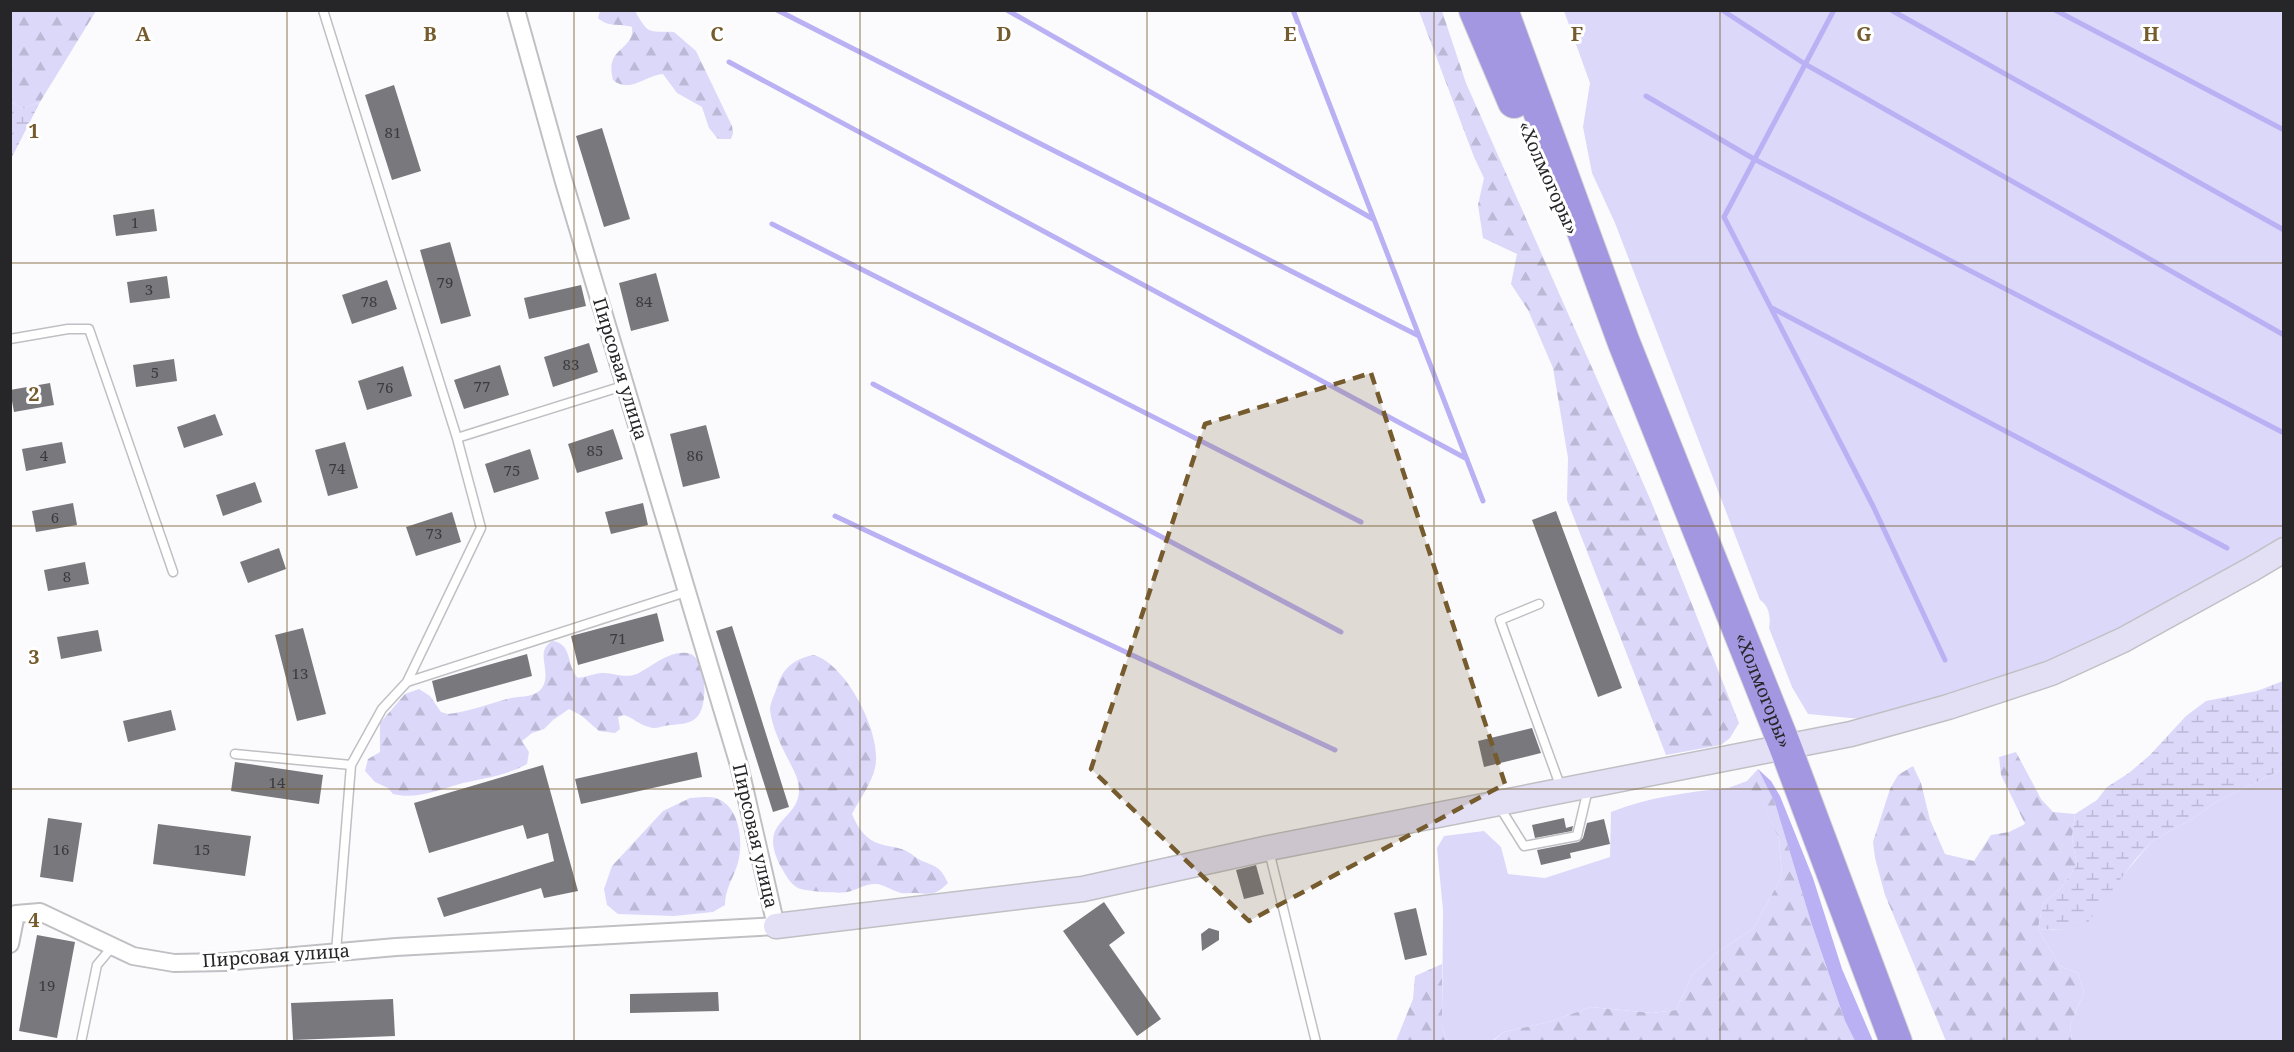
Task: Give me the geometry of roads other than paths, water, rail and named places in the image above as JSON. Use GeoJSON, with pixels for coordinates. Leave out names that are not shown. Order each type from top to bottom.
{"type":"FeatureCollection","features":[{"type":"Feature","properties":{"kind":"highway","name":"«Холмогоры»"},"geometry":{"type":"LineString","coordinates":[[1475,10],[1520,117],[1624,344]]}},
{"type":"Feature","properties":{"kind":"highway","name":"«Холмогоры»"},"geometry":{"type":"LineString","coordinates":[[1502,10],[1624,344],[1785,746],[1896,1041]]}},
{"type":"Feature","properties":{"kind":"street","name":"Пирсовая улица"},"geometry":{"type":"LineString","coordinates":[[10,944],[13,911],[40,912],[133,956],[174,963],[225,962],[396,947],[777,926],[739,765],[564,182],[516,10]]}},
{"type":"Feature","properties":{"kind":"street"},"geometry":{"type":"LineString","coordinates":[[777,926],[1083,888],[1269,848],[1851,734],[1948,707],[2051,673],[2123,640],[2283,550]]}},
{"type":"Feature","properties":{"kind":"lane"},"geometry":{"type":"LineString","coordinates":[[323,10],[457,438],[481,528],[407,682],[382,709],[351,765],[336,952]]}},
{"type":"Feature","properties":{"kind":"lane"},"geometry":{"type":"LineString","coordinates":[[10,339],[68,329],[89,329],[173,572]]}},
{"type":"Feature","properties":{"kind":"lane"},"geometry":{"type":"LineString","coordinates":[[457,438],[626,385]]}},
{"type":"Feature","properties":{"kind":"lane"},"geometry":{"type":"LineString","coordinates":[[407,682],[686,592]]}},
{"type":"Feature","properties":{"kind":"lane"},"geometry":{"type":"LineString","coordinates":[[1539,604],[1500,620],[1561,790]]}},
{"type":"Feature","properties":{"kind":"lane"},"geometry":{"type":"LineString","coordinates":[[235,754],[351,765]]}},
{"type":"Feature","properties":{"kind":"lane"},"geometry":{"type":"LineString","coordinates":[[1497,803],[1524,846],[1577,836],[1589,785]]}},
{"type":"Feature","properties":{"kind":"lane"},"geometry":{"type":"LineString","coordinates":[[1269,848],[1316,1041]]}},
{"type":"Feature","properties":{"kind":"lane"},"geometry":{"type":"LineString","coordinates":[[81,1041],[97,965],[113,946]]}},
{"type":"Feature","properties":{"kind":"waterway"},"geometry":{"type":"LineString","coordinates":[[777,10],[1419,336]]}},
{"type":"Feature","properties":{"kind":"waterway"},"geometry":{"type":"LineString","coordinates":[[1007,10],[1373,219]]}},
{"type":"Feature","properties":{"kind":"waterway"},"geometry":{"type":"LineString","coordinates":[[1293,10],[1483,501]]}},
{"type":"Feature","properties":{"kind":"waterway"},"geometry":{"type":"LineString","coordinates":[[1722,10],[1805,64],[2284,335]]}},
{"type":"Feature","properties":{"kind":"waterway"},"geometry":{"type":"LineString","coordinates":[[1834,10],[1724,217],[1873,506],[1945,660]]}},
{"type":"Feature","properties":{"kind":"waterway"},"geometry":{"type":"LineString","coordinates":[[1891,10],[2284,230]]}},
{"type":"Feature","properties":{"kind":"waterway"},"geometry":{"type":"LineString","coordinates":[[2055,10],[2284,130]]}},
{"type":"Feature","properties":{"kind":"waterway"},"geometry":{"type":"LineString","coordinates":[[729,62],[1467,459]]}},
{"type":"Feature","properties":{"kind":"waterway"},"geometry":{"type":"LineString","coordinates":[[1646,96],[1754,159],[2284,433]]}},
{"type":"Feature","properties":{"kind":"waterway"},"geometry":{"type":"LineString","coordinates":[[772,224],[1361,522]]}},
{"type":"Feature","properties":{"kind":"waterway"},"geometry":{"type":"LineString","coordinates":[[1772,308],[2227,548]]}},
{"type":"Feature","properties":{"kind":"waterway"},"geometry":{"type":"LineString","coordinates":[[873,384],[1341,632]]}},
{"type":"Feature","properties":{"kind":"waterway"},"geometry":{"type":"LineString","coordinates":[[835,516],[1335,750]]}}]}
